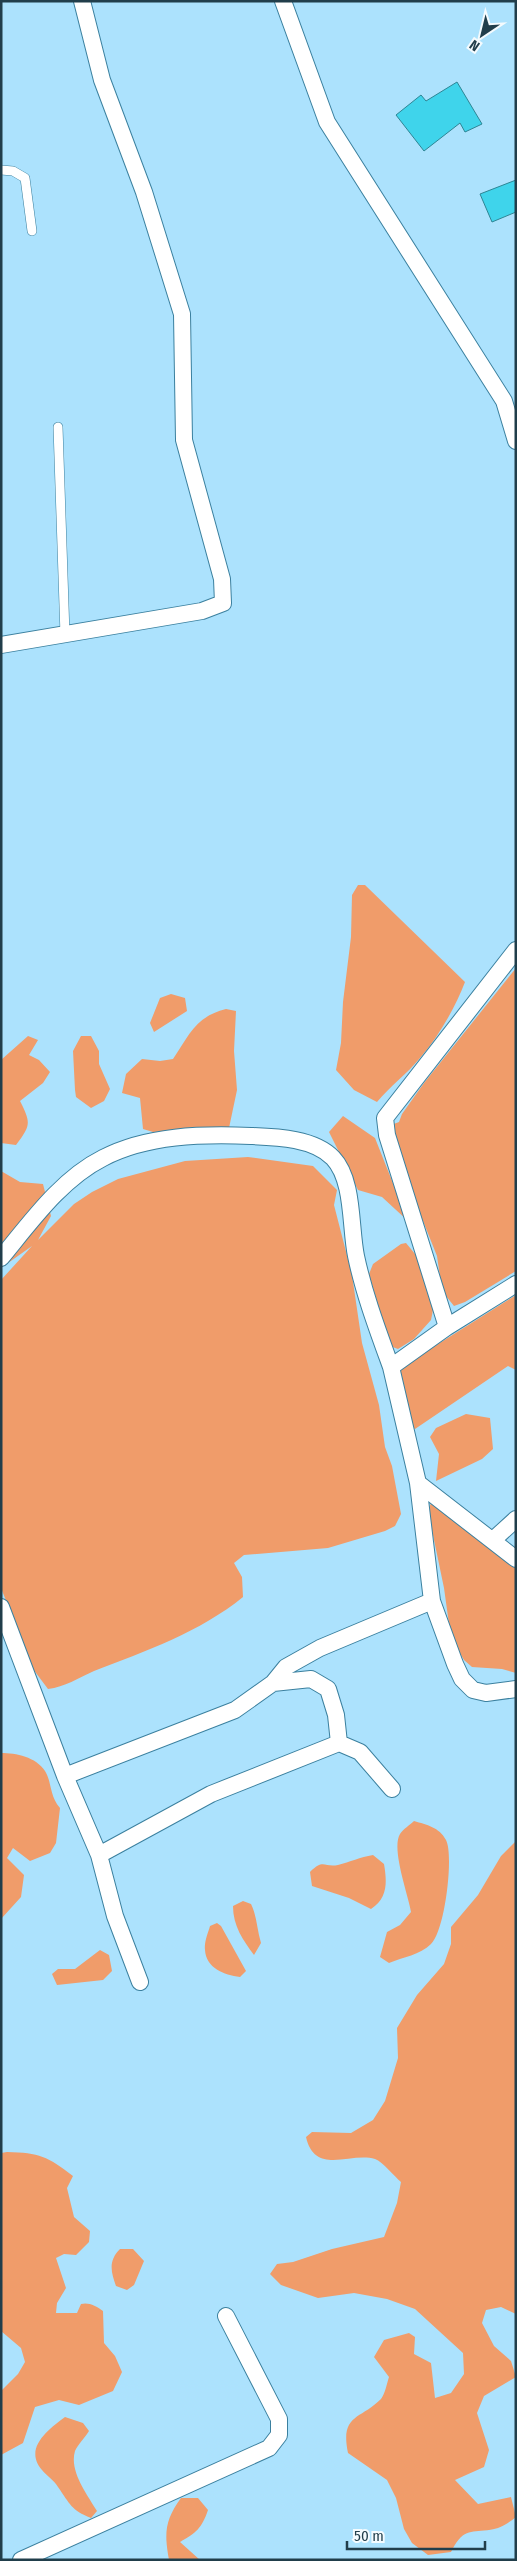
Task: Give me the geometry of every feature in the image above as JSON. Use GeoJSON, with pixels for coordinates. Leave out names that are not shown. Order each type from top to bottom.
{"type":"FeatureCollection","features":[{"type":"Feature","properties":{"kind":"street"},"geometry":{"type":"LineString","coordinates":[[1,645],[202,611],[223,603],[222,579],[184,440],[182,314],[144,192],[102,80],[82,1]]}},
{"type":"Feature","properties":{"kind":"street"},"geometry":{"type":"LineString","coordinates":[[283,1],[327,122],[504,401],[516,441]]}},
{"type":"Feature","properties":{"kind":"street"},"geometry":{"type":"LineString","coordinates":[[447,1327],[387,1135],[385,1118],[516,950]]}},
{"type":"Feature","properties":{"kind":"street"},"geometry":{"type":"LineString","coordinates":[[1,1258],[64,1186],[102,1158],[148,1141],[212,1134],[278,1137],[305,1142],[333,1158],[347,1181],[356,1255],[370,1308],[391,1367],[418,1483],[432,1601],[462,1680],[474,1690],[486,1693],[516,1689]]}},
{"type":"Feature","properties":{"kind":"street"},"geometry":{"type":"LineString","coordinates":[[391,1367],[447,1327],[516,1284]]}},
{"type":"Feature","properties":{"kind":"street"},"geometry":{"type":"LineString","coordinates":[[418,1483],[494,1540],[516,1559]]}},
{"type":"Feature","properties":{"kind":"street"},"geometry":{"type":"LineString","coordinates":[[494,1540],[516,1519]]}},
{"type":"Feature","properties":{"kind":"street"},"geometry":{"type":"LineString","coordinates":[[65,1776],[235,1710],[273,1683],[286,1666],[320,1648],[432,1601]]}},
{"type":"Feature","properties":{"kind":"street"},"geometry":{"type":"LineString","coordinates":[[1,1607],[65,1776],[99,1855],[115,1916],[140,1982]]}},
{"type":"Feature","properties":{"kind":"street"},"geometry":{"type":"LineString","coordinates":[[273,1683],[311,1678],[328,1689],[336,1715],[340,1743]]}},
{"type":"Feature","properties":{"kind":"street"},"geometry":{"type":"LineString","coordinates":[[99,1855],[211,1794],[340,1743],[360,1752],[392,1789]]}},
{"type":"Feature","properties":{"kind":"street"},"geometry":{"type":"LineString","coordinates":[[21,2560],[269,2448],[279,2435],[279,2419],[226,2316]]}},
{"type":"Feature","properties":{"kind":"lane"},"geometry":{"type":"LineString","coordinates":[[1,170],[13,171],[25,178],[32,231]]}},
{"type":"Feature","properties":{"kind":"lane"},"geometry":{"type":"LineString","coordinates":[[58,426],[65,635]]}},
{"type":"Feature","properties":{"kind":"shaded area"},"geometry":{"type":"Polygon","coordinates":[[[358,885],[365,885],[465,982],[451,1012],[434,1040],[415,1064],[377,1102],[354,1090],[336,1070],[341,1043],[343,1002],[351,937],[352,895],[358,885]]]}},
{"type":"Feature","properties":{"kind":"shaded area"},"geometry":{"type":"Polygon","coordinates":[[[516,968],[516,1271],[465,1302],[454,1306],[442,1291],[437,1256],[399,1161],[391,1125],[399,1122],[402,1114],[424,1083],[516,968]]]}},
{"type":"Feature","properties":{"kind":"shaded area"},"geometry":{"type":"Polygon","coordinates":[[[171,994],[185,998],[187,1011],[154,1032],[150,1023],[160,998],[171,994]]]}},
{"type":"Feature","properties":{"kind":"shaded area"},"geometry":{"type":"Polygon","coordinates":[[[226,1009],[236,1011],[234,1051],[237,1090],[229,1128],[153,1132],[143,1129],[140,1098],[122,1093],[126,1074],[142,1059],[160,1061],[173,1059],[189,1034],[200,1022],[216,1012],[226,1009]]]}},
{"type":"Feature","properties":{"kind":"shaded area"},"geometry":{"type":"Polygon","coordinates":[[[28,1036],[38,1040],[29,1055],[39,1060],[50,1072],[43,1083],[20,1101],[28,1119],[27,1128],[21,1138],[16,1145],[1,1143],[1,1060],[28,1036]]]}},
{"type":"Feature","properties":{"kind":"shaded area"},"geometry":{"type":"Polygon","coordinates":[[[81,1036],[91,1036],[99,1051],[99,1064],[110,1089],[104,1101],[91,1108],[76,1097],[75,1090],[73,1051],[81,1036]]]}},
{"type":"Feature","properties":{"kind":"shaded area"},"geometry":{"type":"Polygon","coordinates":[[[343,1116],[375,1138],[408,1221],[382,1197],[358,1190],[329,1132],[343,1116]]]}},
{"type":"Feature","properties":{"kind":"shaded area"},"geometry":{"type":"Polygon","coordinates":[[[248,1157],[313,1166],[337,1190],[334,1205],[352,1275],[362,1343],[379,1405],[385,1447],[392,1466],[401,1514],[395,1526],[385,1531],[328,1548],[244,1555],[234,1563],[242,1577],[243,1597],[209,1621],[172,1640],[66,1684],[48,1689],[33,1669],[1,1588],[1,1280],[32,1246],[1,1268],[1,1171],[20,1182],[43,1184],[51,1216],[38,1240],[74,1204],[92,1192],[118,1179],[185,1161],[248,1157]]]}},
{"type":"Feature","properties":{"kind":"shaded area"},"geometry":{"type":"Polygon","coordinates":[[[406,1243],[420,1260],[434,1305],[431,1320],[414,1339],[398,1349],[390,1346],[369,1274],[373,1264],[401,1244],[406,1243]]]}},
{"type":"Feature","properties":{"kind":"shaded area"},"geometry":{"type":"Polygon","coordinates":[[[516,1295],[516,1370],[508,1366],[415,1429],[409,1425],[400,1381],[400,1368],[516,1295]]]}},
{"type":"Feature","properties":{"kind":"shaded area"},"geometry":{"type":"Polygon","coordinates":[[[466,1414],[490,1418],[493,1449],[482,1459],[436,1481],[439,1454],[430,1437],[436,1428],[466,1414]]]}},
{"type":"Feature","properties":{"kind":"shaded area"},"geometry":{"type":"Polygon","coordinates":[[[431,1503],[461,1524],[516,1569],[516,1673],[502,1669],[472,1667],[464,1660],[455,1645],[449,1624],[444,1588],[428,1511],[431,1503]]]}},
{"type":"Feature","properties":{"kind":"shaded area"},"geometry":{"type":"Polygon","coordinates":[[[1,1753],[25,1757],[41,1766],[47,1775],[54,1798],[60,1808],[56,1843],[50,1853],[30,1861],[13,1848],[7,1858],[24,1875],[21,1897],[1,1919],[1,1753]]]}},
{"type":"Feature","properties":{"kind":"shaded area"},"geometry":{"type":"Polygon","coordinates":[[[414,1821],[436,1829],[446,1840],[449,1861],[447,1893],[440,1924],[431,1944],[417,1953],[389,1963],[380,1957],[387,1932],[400,1925],[411,1912],[401,1872],[398,1841],[401,1832],[414,1821]]]}},
{"type":"Feature","properties":{"kind":"shaded area"},"geometry":{"type":"Polygon","coordinates":[[[516,1841],[516,2314],[501,2307],[486,2310],[482,2323],[494,2346],[511,2361],[516,2377],[484,2396],[477,2413],[489,2450],[484,2467],[455,2480],[478,2504],[511,2497],[516,2517],[498,2528],[465,2534],[456,2543],[451,2552],[428,2555],[412,2543],[404,2529],[396,2498],[387,2480],[348,2453],[347,2431],[349,2424],[354,2419],[373,2406],[384,2394],[389,2377],[374,2357],[384,2340],[409,2333],[415,2337],[414,2354],[431,2363],[435,2398],[451,2393],[464,2374],[463,2353],[415,2309],[387,2299],[354,2293],[318,2298],[281,2285],[270,2274],[277,2264],[293,2262],[332,2249],[384,2237],[397,2203],[401,2182],[375,2159],[334,2160],[317,2156],[311,2149],[306,2137],[312,2132],[351,2133],[373,2120],[385,2101],[398,2058],[397,2028],[417,1995],[444,1964],[451,1944],[451,1927],[478,1895],[501,1856],[516,1841]]]}},
{"type":"Feature","properties":{"kind":"shaded area"},"geometry":{"type":"Polygon","coordinates":[[[373,1855],[384,1864],[386,1883],[381,1900],[371,1909],[349,1898],[312,1886],[310,1872],[318,1865],[333,1866],[373,1855]]]}},
{"type":"Feature","properties":{"kind":"shaded area"},"geometry":{"type":"Polygon","coordinates":[[[243,1901],[251,1904],[256,1918],[261,1943],[254,1955],[237,1926],[233,1913],[233,1906],[243,1901]]]}},
{"type":"Feature","properties":{"kind":"shaded area"},"geometry":{"type":"Polygon","coordinates":[[[217,1923],[221,1926],[246,1971],[240,1977],[217,1970],[206,1956],[205,1944],[210,1926],[217,1923]]]}},
{"type":"Feature","properties":{"kind":"shaded area"},"geometry":{"type":"Polygon","coordinates":[[[100,1950],[109,1955],[112,1971],[103,1980],[57,1985],[52,1974],[58,1969],[75,1969],[100,1950]]]}},
{"type":"Feature","properties":{"kind":"shaded area"},"geometry":{"type":"Polygon","coordinates":[[[1,2153],[28,2153],[43,2157],[73,2176],[67,2188],[74,2217],[90,2231],[89,2242],[76,2255],[64,2254],[56,2258],[66,2288],[57,2303],[56,2313],[77,2313],[81,2304],[92,2305],[103,2311],[104,2343],[115,2356],[122,2372],[113,2391],[79,2405],[59,2400],[35,2407],[23,2443],[1,2455],[1,2391],[18,2374],[25,2362],[21,2348],[1,2331],[1,2153]]]}},
{"type":"Feature","properties":{"kind":"shaded area"},"geometry":{"type":"Polygon","coordinates":[[[120,2249],[133,2249],[144,2261],[134,2285],[127,2290],[116,2286],[112,2271],[112,2262],[120,2249]]]}},
{"type":"Feature","properties":{"kind":"shaded area"},"geometry":{"type":"Polygon","coordinates":[[[65,2417],[83,2423],[89,2431],[76,2448],[74,2466],[84,2490],[97,2511],[91,2518],[72,2506],[37,2462],[35,2454],[40,2440],[65,2417]]]}},
{"type":"Feature","properties":{"kind":"shaded area"},"geometry":{"type":"Polygon","coordinates":[[[181,2498],[198,2498],[208,2510],[198,2529],[180,2542],[200,2560],[169,2560],[167,2527],[172,2513],[181,2498]]]}},
{"type":"Feature","properties":{"kind":"building"},"geometry":{"type":"Polygon","coordinates":[[[457,82],[482,124],[465,132],[460,123],[424,151],[396,115],[421,95],[426,101],[457,82]]]}},
{"type":"Feature","properties":{"kind":"building"},"geometry":{"type":"Polygon","coordinates":[[[516,180],[516,212],[492,222],[480,194],[516,180]]]}}]}
